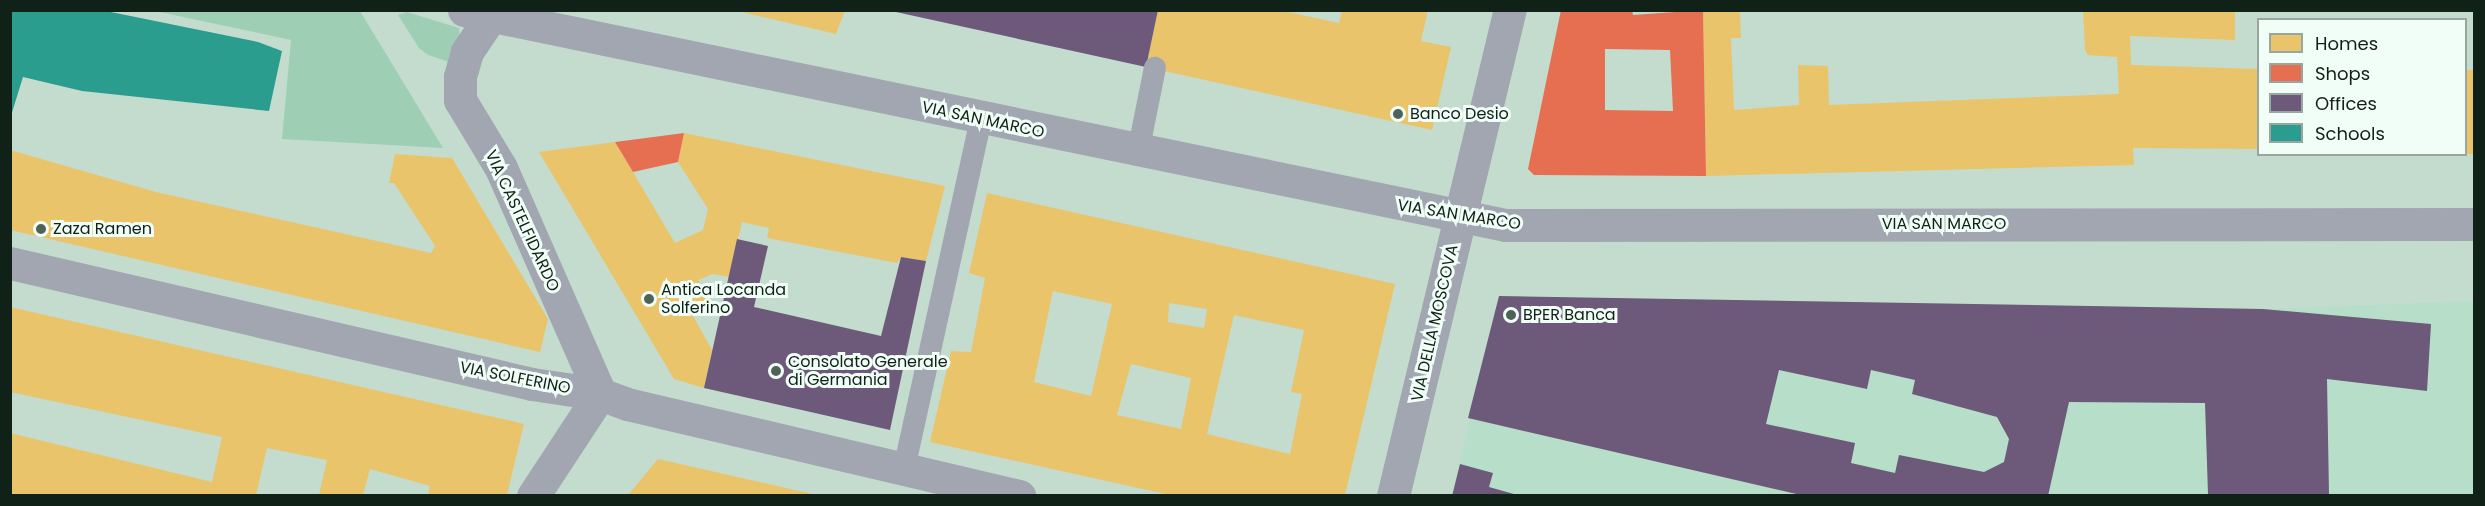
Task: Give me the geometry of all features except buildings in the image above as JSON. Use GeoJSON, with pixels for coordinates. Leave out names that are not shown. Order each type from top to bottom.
{"type":"FeatureCollection","features":[{"type":"Feature","properties":{"kind":"street","name":"VIA DELLA MOSCOVA"},"geometry":{"type":"LineString","coordinates":[[1393,495],[1510,10]]}},
{"type":"Feature","properties":{"kind":"street","name":"VIA SAN MARCO"},"geometry":{"type":"LineString","coordinates":[[477,15],[1461,218],[1506,225],[2475,224]]}},
{"type":"Feature","properties":{"kind":"street","name":"VIA CASTELFIDARDO"},"geometry":{"type":"LineString","coordinates":[[477,15],[460,77],[460,100],[501,168],[600,394]]}},
{"type":"Feature","properties":{"kind":"street","name":"VIA SOLFERINO"},"geometry":{"type":"LineString","coordinates":[[10,263],[520,381],[600,394],[627,404],[1018,495]]}},
{"type":"Feature","properties":{"kind":"street"},"geometry":{"type":"LineString","coordinates":[[533,495],[600,394]]}},
{"type":"Feature","properties":{"kind":"lane"},"geometry":{"type":"LineString","coordinates":[[1138,152],[1155,68]]}},
{"type":"Feature","properties":{"kind":"lane"},"geometry":{"type":"LineString","coordinates":[[904,469],[981,120]]}},
{"type":"Feature","properties":{"kind":"shaded area"},"geometry":{"type":"Polygon","coordinates":[[[155,11],[360,11],[443,148],[282,139],[291,40],[155,11]]]}},
{"type":"Feature","properties":{"kind":"shaded area"},"geometry":{"type":"Polygon","coordinates":[[[407,12],[459,28],[460,37],[449,62],[428,55],[419,48],[398,15],[407,12]]]}},
{"type":"Feature","properties":{"kind":"shaded area"},"geometry":{"type":"Polygon","coordinates":[[[1499,296],[2263,309],[2474,301],[2473,495],[1452,496],[1499,296]]]}},
{"type":"Feature","properties":{"kind":"place","name":"Banco Desio"},"geometry":{"type":"Point","coordinates":[1398,114]}},
{"type":"Feature","properties":{"kind":"place","name":"Zaza Ramen"},"geometry":{"type":"Point","coordinates":[41,229]}},
{"type":"Feature","properties":{"kind":"place","name":"Antica Locanda Solferino"},"geometry":{"type":"Point","coordinates":[649,299]}},
{"type":"Feature","properties":{"kind":"place","name":"BPER Banca"},"geometry":{"type":"Point","coordinates":[1511,315]}},
{"type":"Feature","properties":{"kind":"place","name":"Consolato Generale di Germania"},"geometry":{"type":"Point","coordinates":[776,371]}}]}
